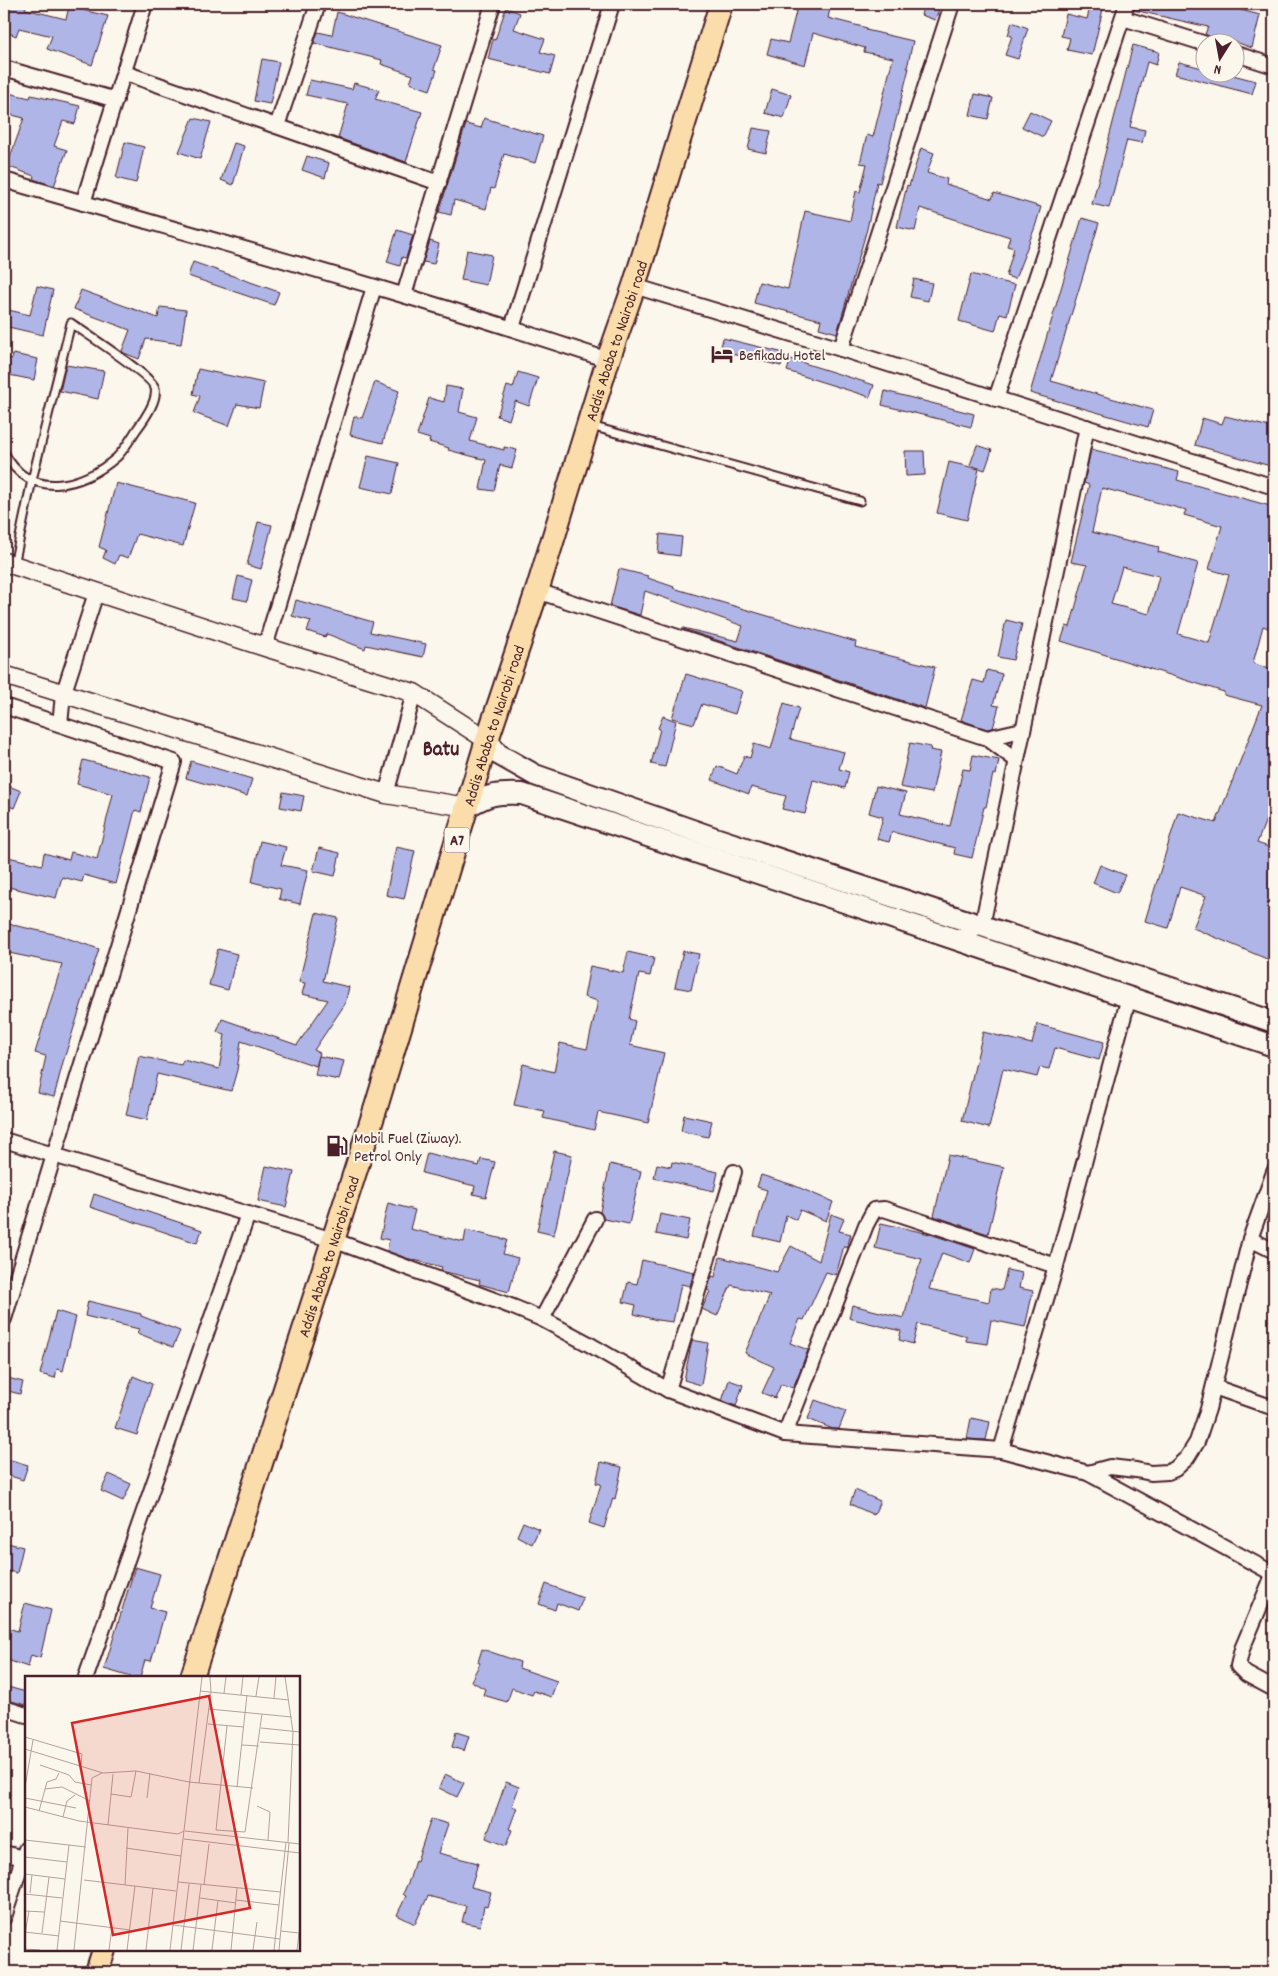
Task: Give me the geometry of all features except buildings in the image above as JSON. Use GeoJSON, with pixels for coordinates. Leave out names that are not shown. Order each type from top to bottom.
{"type":"FeatureCollection","features":[{"type":"Feature","properties":{"kind":"highway","name":"Addis Ababa to Nairobi road"},"geometry":{"type":"LineString","coordinates":[[192,1676],[376,1107],[487,740],[537,591],[608,360],[634,286],[721,4]]}},
{"type":"Feature","properties":{"kind":"highway"},"geometry":{"type":"LineString","coordinates":[[97,1972],[104,1951]]}},
{"type":"Feature","properties":{"kind":"main road"},"geometry":{"type":"LineString","coordinates":[[487,740],[498,754],[534,775],[712,837],[1274,1022]]}},
{"type":"Feature","properties":{"kind":"main road"},"geometry":{"type":"LineString","coordinates":[[467,807],[486,796],[522,794],[1274,1046]]}},
{"type":"Feature","properties":{"kind":"street"},"geometry":{"type":"LineString","coordinates":[[83,203],[146,4]]}},
{"type":"Feature","properties":{"kind":"street"},"geometry":{"type":"LineString","coordinates":[[277,126],[318,4]]}},
{"type":"Feature","properties":{"kind":"street"},"geometry":{"type":"LineString","coordinates":[[404,295],[493,4]]}},
{"type":"Feature","properties":{"kind":"street"},"geometry":{"type":"LineString","coordinates":[[512,328],[612,4]]}},
{"type":"Feature","properties":{"kind":"street"},"geometry":{"type":"LineString","coordinates":[[841,349],[952,4]]}},
{"type":"Feature","properties":{"kind":"street"},"geometry":{"type":"LineString","coordinates":[[996,399],[1128,4]]}},
{"type":"Feature","properties":{"kind":"street"},"geometry":{"type":"LineString","coordinates":[[1123,18],[1196,41]]}},
{"type":"Feature","properties":{"kind":"street"},"geometry":{"type":"LineString","coordinates":[[1246,57],[1274,66]]}},
{"type":"Feature","properties":{"kind":"street"},"geometry":{"type":"LineString","coordinates":[[4,68],[116,100]]}},
{"type":"Feature","properties":{"kind":"street"},"geometry":{"type":"LineString","coordinates":[[125,73],[439,184]]}},
{"type":"Feature","properties":{"kind":"street"},"geometry":{"type":"LineString","coordinates":[[4,180],[404,295],[608,360]]}},
{"type":"Feature","properties":{"kind":"street"},"geometry":{"type":"LineString","coordinates":[[634,286],[841,349],[1274,487]]}},
{"type":"Feature","properties":{"kind":"street"},"geometry":{"type":"LineString","coordinates":[[265,647],[374,287]]}},
{"type":"Feature","properties":{"kind":"street"},"geometry":{"type":"LineString","coordinates":[[956,939],[982,926],[1087,427]]}},
{"type":"Feature","properties":{"kind":"street"},"geometry":{"type":"LineString","coordinates":[[9,564],[414,693],[487,740]]}},
{"type":"Feature","properties":{"kind":"street"},"geometry":{"type":"LineString","coordinates":[[537,591],[987,738],[1016,760]]}},
{"type":"Feature","properties":{"kind":"street"},"geometry":{"type":"LineString","coordinates":[[60,724],[63,695],[96,593]]}},
{"type":"Feature","properties":{"kind":"street"},"geometry":{"type":"LineString","coordinates":[[4,675],[63,695],[386,794],[467,807]]}},
{"type":"Feature","properties":{"kind":"street"},"geometry":{"type":"LineString","coordinates":[[386,794],[414,693]]}},
{"type":"Feature","properties":{"kind":"street"},"geometry":{"type":"LineString","coordinates":[[4,706],[174,762],[4,1319]]}},
{"type":"Feature","properties":{"kind":"street"},"geometry":{"type":"LineString","coordinates":[[987,738],[1022,730]]}},
{"type":"Feature","properties":{"kind":"street"},"geometry":{"type":"LineString","coordinates":[[1001,1450],[1056,1266],[1129,997]]}},
{"type":"Feature","properties":{"kind":"street"},"geometry":{"type":"LineString","coordinates":[[4,1140],[333,1240],[542,1319],[588,1343],[668,1390],[785,1434],[1001,1450],[1088,1473],[1274,1573],[1242,1649],[1238,1666],[1246,1674],[1274,1689]]}},
{"type":"Feature","properties":{"kind":"street"},"geometry":{"type":"LineString","coordinates":[[668,1390],[734,1172]]}},
{"type":"Feature","properties":{"kind":"street"},"geometry":{"type":"LineString","coordinates":[[1088,1473],[1110,1467],[1151,1473],[1168,1472],[1175,1469],[1188,1458],[1197,1442],[1214,1387],[1250,1239],[1274,1172]]}},
{"type":"Feature","properties":{"kind":"street"},"geometry":{"type":"LineString","coordinates":[[785,1434],[866,1225],[874,1210],[884,1209],[1056,1266]]}},
{"type":"Feature","properties":{"kind":"street"},"geometry":{"type":"LineString","coordinates":[[86,1676],[248,1214]]}},
{"type":"Feature","properties":{"kind":"street"},"geometry":{"type":"LineString","coordinates":[[542,1319],[595,1219]]}},
{"type":"Feature","properties":{"kind":"street"},"geometry":{"type":"LineString","coordinates":[[1250,1239],[1274,1251]]}},
{"type":"Feature","properties":{"kind":"street"},"geometry":{"type":"LineString","coordinates":[[1214,1387],[1274,1408]]}},
{"type":"Feature","properties":{"kind":"street"},"geometry":{"type":"LineString","coordinates":[[4,1708],[25,1715]]}},
{"type":"Feature","properties":{"kind":"street"},"geometry":{"type":"LineString","coordinates":[[4,1853],[25,1854],[4,1917]]}},
{"type":"Feature","properties":{"kind":"lane"},"geometry":{"type":"LineString","coordinates":[[4,452],[12,466],[32,480],[45,485],[56,486],[66,484],[94,473],[117,456],[145,419],[154,396],[155,389],[152,382],[71,323],[32,480],[9,564]]}},
{"type":"Feature","properties":{"kind":"lane"},"geometry":{"type":"LineString","coordinates":[[588,425],[860,502]]}},
{"type":"Feature","properties":{"kind":"place","name":"Befikadu Hotel"},"geometry":{"type":"Point","coordinates":[722,354]}},
{"type":"Feature","properties":{"kind":"place","name":"Mobil Fuel (Ziway). Petrol Only"},"geometry":{"type":"Point","coordinates":[337,1146]}},
{"type":"Feature","properties":{"kind":"district","name":"Batu"},"geometry":{"type":"Point","coordinates":[441,748]}}]}
